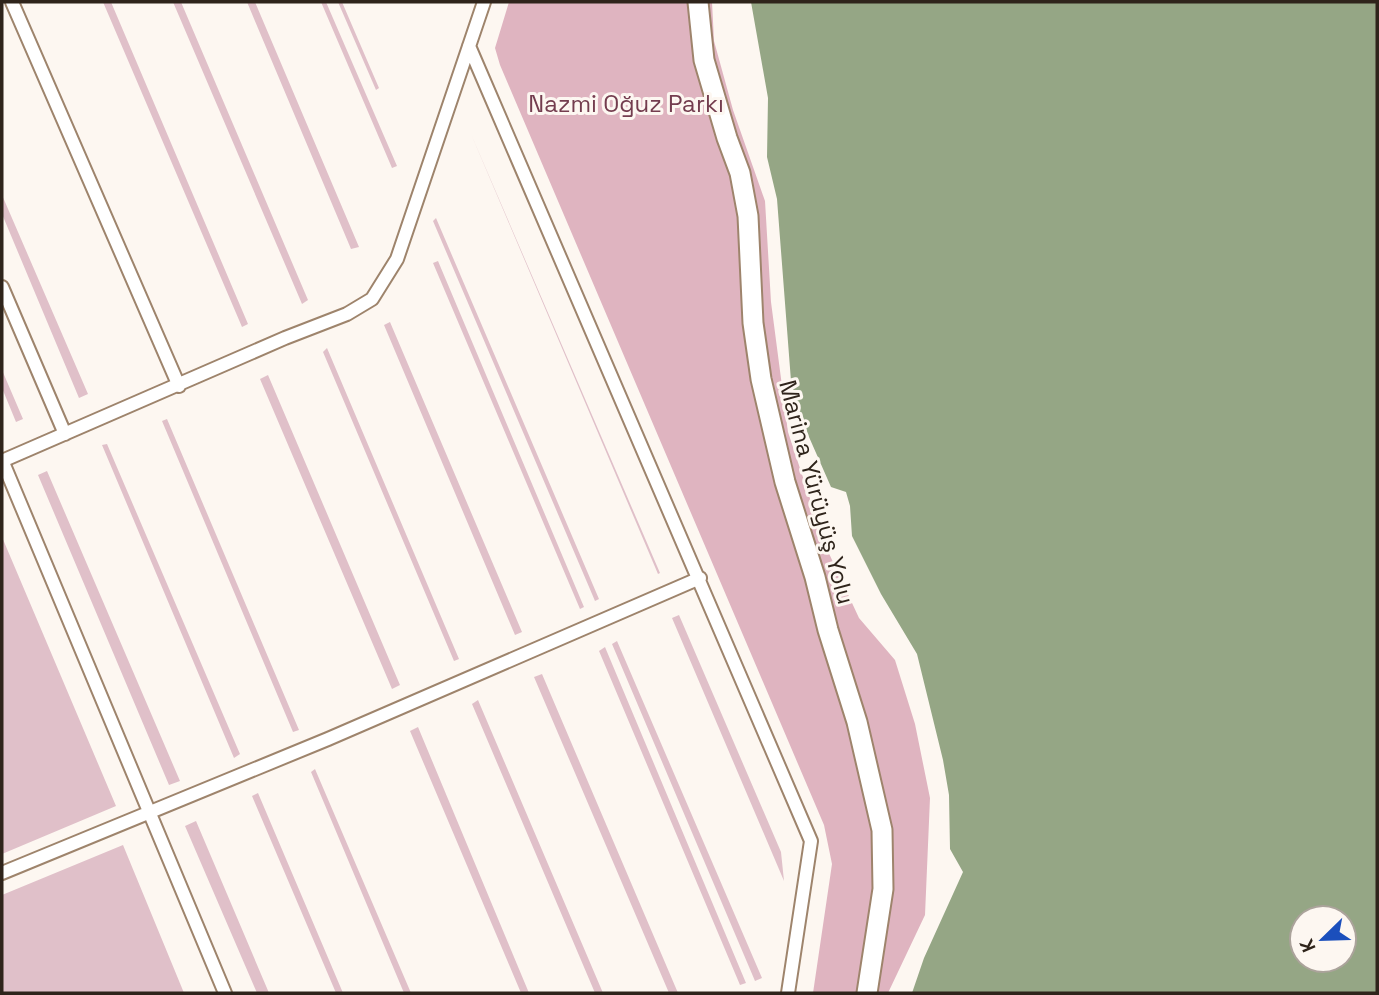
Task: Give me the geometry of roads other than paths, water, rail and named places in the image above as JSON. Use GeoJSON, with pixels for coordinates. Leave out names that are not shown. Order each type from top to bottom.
{"type":"FeatureCollection","features":[{"type":"Feature","properties":{"kind":"street","name":"Marina Yürüyüş Yolu"},"geometry":{"type":"LineString","coordinates":[[698,2],[704,60],[740,173],[748,216],[752,324],[761,379],[785,482],[857,722],[882,830],[883,889],[867,993]]}},
{"type":"Feature","properties":{"kind":"lane"},"geometry":{"type":"LineString","coordinates":[[12,2],[179,386]]}},
{"type":"Feature","properties":{"kind":"lane"},"geometry":{"type":"LineString","coordinates":[[225,993],[2,461],[285,338],[347,314],[372,299],[397,259],[484,2]]}},
{"type":"Feature","properties":{"kind":"lane"},"geometry":{"type":"LineString","coordinates":[[470,46],[811,841],[788,993]]}},
{"type":"Feature","properties":{"kind":"lane"},"geometry":{"type":"LineString","coordinates":[[2,287],[65,434]]}},
{"type":"Feature","properties":{"kind":"lane"},"geometry":{"type":"LineString","coordinates":[[2,873],[328,739],[700,578]]}},
{"type":"Feature","properties":{"kind":"park label","name":"Nazmi Oğuz Parkı"},"geometry":{"type":"Point","coordinates":[626,103]}}]}
